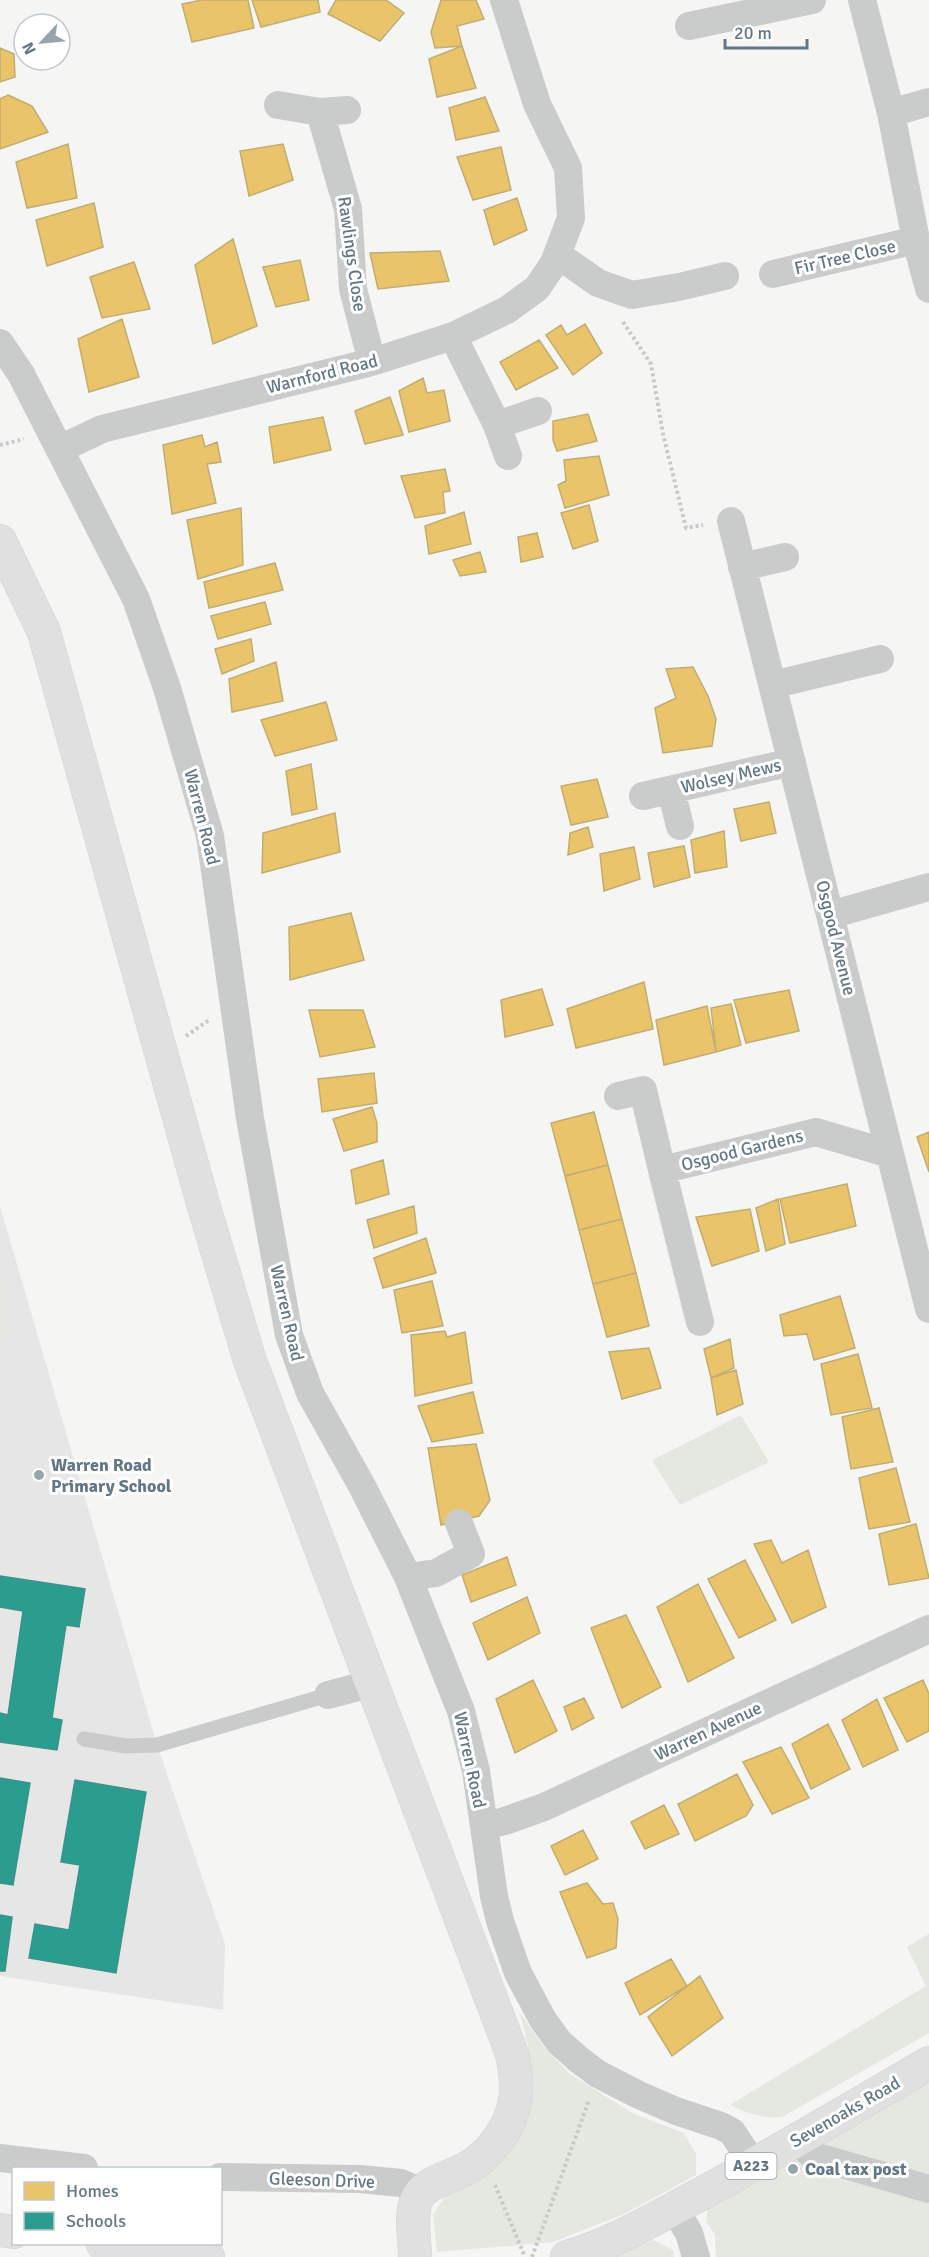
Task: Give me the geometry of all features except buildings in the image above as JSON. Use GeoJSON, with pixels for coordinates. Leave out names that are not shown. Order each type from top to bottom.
{"type":"FeatureCollection","features":[{"type":"Feature","properties":{"kind":"street","name":"Warnford Road"},"geometry":{"type":"LineString","coordinates":[[60,449],[102,429],[372,362],[453,336],[507,310],[537,288],[558,255],[570,218],[568,168],[537,104],[504,0]]}},
{"type":"Feature","properties":{"kind":"street"},"geometry":{"type":"LineString","coordinates":[[689,26],[812,0]]}},
{"type":"Feature","properties":{"kind":"street"},"geometry":{"type":"LineString","coordinates":[[862,0],[891,112],[916,240],[929,290]]}},
{"type":"Feature","properties":{"kind":"street"},"geometry":{"type":"LineString","coordinates":[[891,112],[929,102]]}},
{"type":"Feature","properties":{"kind":"street","name":"Rawlings Close"},"geometry":{"type":"LineString","coordinates":[[278,105],[333,111],[348,209],[353,289],[372,362]]}},
{"type":"Feature","properties":{"kind":"street","name":"Fir Tree Close"},"geometry":{"type":"LineString","coordinates":[[773,274],[916,240]]}},
{"type":"Feature","properties":{"kind":"street"},"geometry":{"type":"LineString","coordinates":[[558,255],[598,283],[632,295],[725,276]]}},
{"type":"Feature","properties":{"kind":"street"},"geometry":{"type":"LineString","coordinates":[[453,336],[497,425],[508,456]]}},
{"type":"Feature","properties":{"kind":"street","name":"Warren Road"},"geometry":{"type":"LineString","coordinates":[[0,343],[21,374],[136,599],[167,688],[210,836],[250,1118],[289,1335],[310,1393],[393,1544],[461,1711],[476,1771],[494,1896],[518,1973],[543,2020],[559,2042],[598,2074],[667,2107],[726,2129],[739,2141],[754,2165]]}},
{"type":"Feature","properties":{"kind":"street"},"geometry":{"type":"LineString","coordinates":[[497,425],[538,411]]}},
{"type":"Feature","properties":{"kind":"street","name":"Osgood Avenue"},"geometry":{"type":"LineString","coordinates":[[731,521],[890,1154],[921,1243],[929,1309]]}},
{"type":"Feature","properties":{"kind":"street"},"geometry":{"type":"LineString","coordinates":[[0,541],[44,632],[161,1054],[250,1361],[370,1684],[512,2054],[516,2070],[515,2102],[503,2131],[483,2157],[465,2169],[426,2188],[418,2196],[414,2212],[415,2257]]}},
{"type":"Feature","properties":{"kind":"street"},"geometry":{"type":"LineString","coordinates":[[742,567],[785,556]]}},
{"type":"Feature","properties":{"kind":"street"},"geometry":{"type":"LineString","coordinates":[[772,684],[880,659]]}},
{"type":"Feature","properties":{"kind":"street","name":"Wolsey Mews"},"geometry":{"type":"LineString","coordinates":[[643,796],[792,762]]}},
{"type":"Feature","properties":{"kind":"street","name":"Wolsey Mews"},"geometry":{"type":"LineString","coordinates":[[671,790],[680,826]]}},
{"type":"Feature","properties":{"kind":"street"},"geometry":{"type":"LineString","coordinates":[[830,915],[929,886]]}},
{"type":"Feature","properties":{"kind":"street","name":"Osgood Gardens"},"geometry":{"type":"LineString","coordinates":[[618,1096],[643,1090],[700,1322]]}},
{"type":"Feature","properties":{"kind":"street","name":"Osgood Gardens"},"geometry":{"type":"LineString","coordinates":[[662,1170],[816,1132],[890,1154]]}},
{"type":"Feature","properties":{"kind":"street"},"geometry":{"type":"LineString","coordinates":[[408,1577],[436,1573],[471,1554],[459,1524]]}},
{"type":"Feature","properties":{"kind":"street","name":"Warren Avenue"},"geometry":{"type":"LineString","coordinates":[[484,1827],[543,1807],[929,1629]]}},
{"type":"Feature","properties":{"kind":"street"},"geometry":{"type":"LineString","coordinates":[[328,1695],[370,1684]]}},
{"type":"Feature","properties":{"kind":"street","name":"Sevenoaks Road"},"geometry":{"type":"LineString","coordinates":[[567,2257],[590,2249],[674,2208],[754,2165],[929,2063]]}},
{"type":"Feature","properties":{"kind":"street"},"geometry":{"type":"LineString","coordinates":[[795,2141],[814,2156],[929,2189]]}},
{"type":"Feature","properties":{"kind":"street"},"geometry":{"type":"LineString","coordinates":[[0,2158],[69,2167]]}},
{"type":"Feature","properties":{"kind":"street","name":"Gleeson Drive"},"geometry":{"type":"LineString","coordinates":[[222,2177],[360,2179],[401,2183],[408,2186],[418,2196]]}},
{"type":"Feature","properties":{"kind":"street"},"geometry":{"type":"LineString","coordinates":[[674,2208],[694,2244],[696,2257]]}},
{"type":"Feature","properties":{"kind":"street"},"geometry":{"type":"LineString","coordinates":[[111,2245],[196,2256]]}},
{"type":"Feature","properties":{"kind":"lane"},"geometry":{"type":"LineString","coordinates":[[84,1739],[126,1746],[157,1745],[328,1695]]}},
{"type":"Feature","properties":{"kind":"path"},"geometry":{"type":"LineString","coordinates":[[617,316],[626,324],[651,364],[663,434],[686,528],[731,521]]}},
{"type":"Feature","properties":{"kind":"path"},"geometry":{"type":"LineString","coordinates":[[161,1054],[234,1002]]}},
{"type":"Feature","properties":{"kind":"path"},"geometry":{"type":"LineString","coordinates":[[532,2257],[598,2074]]}},
{"type":"Feature","properties":{"kind":"path"},"geometry":{"type":"LineString","coordinates":[[483,2157],[525,2257]]}},
{"type":"Feature","properties":{"kind":"shaded area","name":"Warren Road Primary School"},"geometry":{"type":"Polygon","coordinates":[[[0,1206],[157,1745],[225,1944],[223,2010],[0,1976],[0,1206]]]}},
{"type":"Feature","properties":{"kind":"shaded area"},"geometry":{"type":"Polygon","coordinates":[[[0,1278],[8,1279],[0,1395],[0,1278]]]}},
{"type":"Feature","properties":{"kind":"shaded area"},"geometry":{"type":"Polygon","coordinates":[[[741,1415],[769,1462],[680,1505],[652,1460],[741,1415]]]}},
{"type":"Feature","properties":{"kind":"shaded area"},"geometry":{"type":"Polygon","coordinates":[[[929,1934],[929,2033],[782,2117],[755,2115],[730,2105],[926,1986],[907,1947],[929,1934]]]}},
{"type":"Feature","properties":{"kind":"shaded area"},"geometry":{"type":"Polygon","coordinates":[[[520,2013],[544,2047],[570,2074],[634,2114],[684,2133],[696,2154],[696,2175],[624,2214],[553,2242],[437,2252],[433,2215],[446,2195],[523,2126],[533,2093],[528,2046],[520,2013]]]}},
{"type":"Feature","properties":{"kind":"shaded area"},"geometry":{"type":"Polygon","coordinates":[[[929,2078],[929,2257],[716,2257],[715,2234],[706,2222],[708,2205],[929,2078]]]}},
{"type":"Feature","properties":{"kind":"shaded area"},"geometry":{"type":"Polygon","coordinates":[[[653,2240],[673,2250],[674,2257],[615,2257],[653,2240]]]}},
{"type":"Feature","properties":{"kind":"place","name":"Warren Road Primary School"},"geometry":{"type":"Point","coordinates":[39,1475]}},
{"type":"Feature","properties":{"kind":"place","name":"Coal tax post"},"geometry":{"type":"Point","coordinates":[793,2169]}}]}
